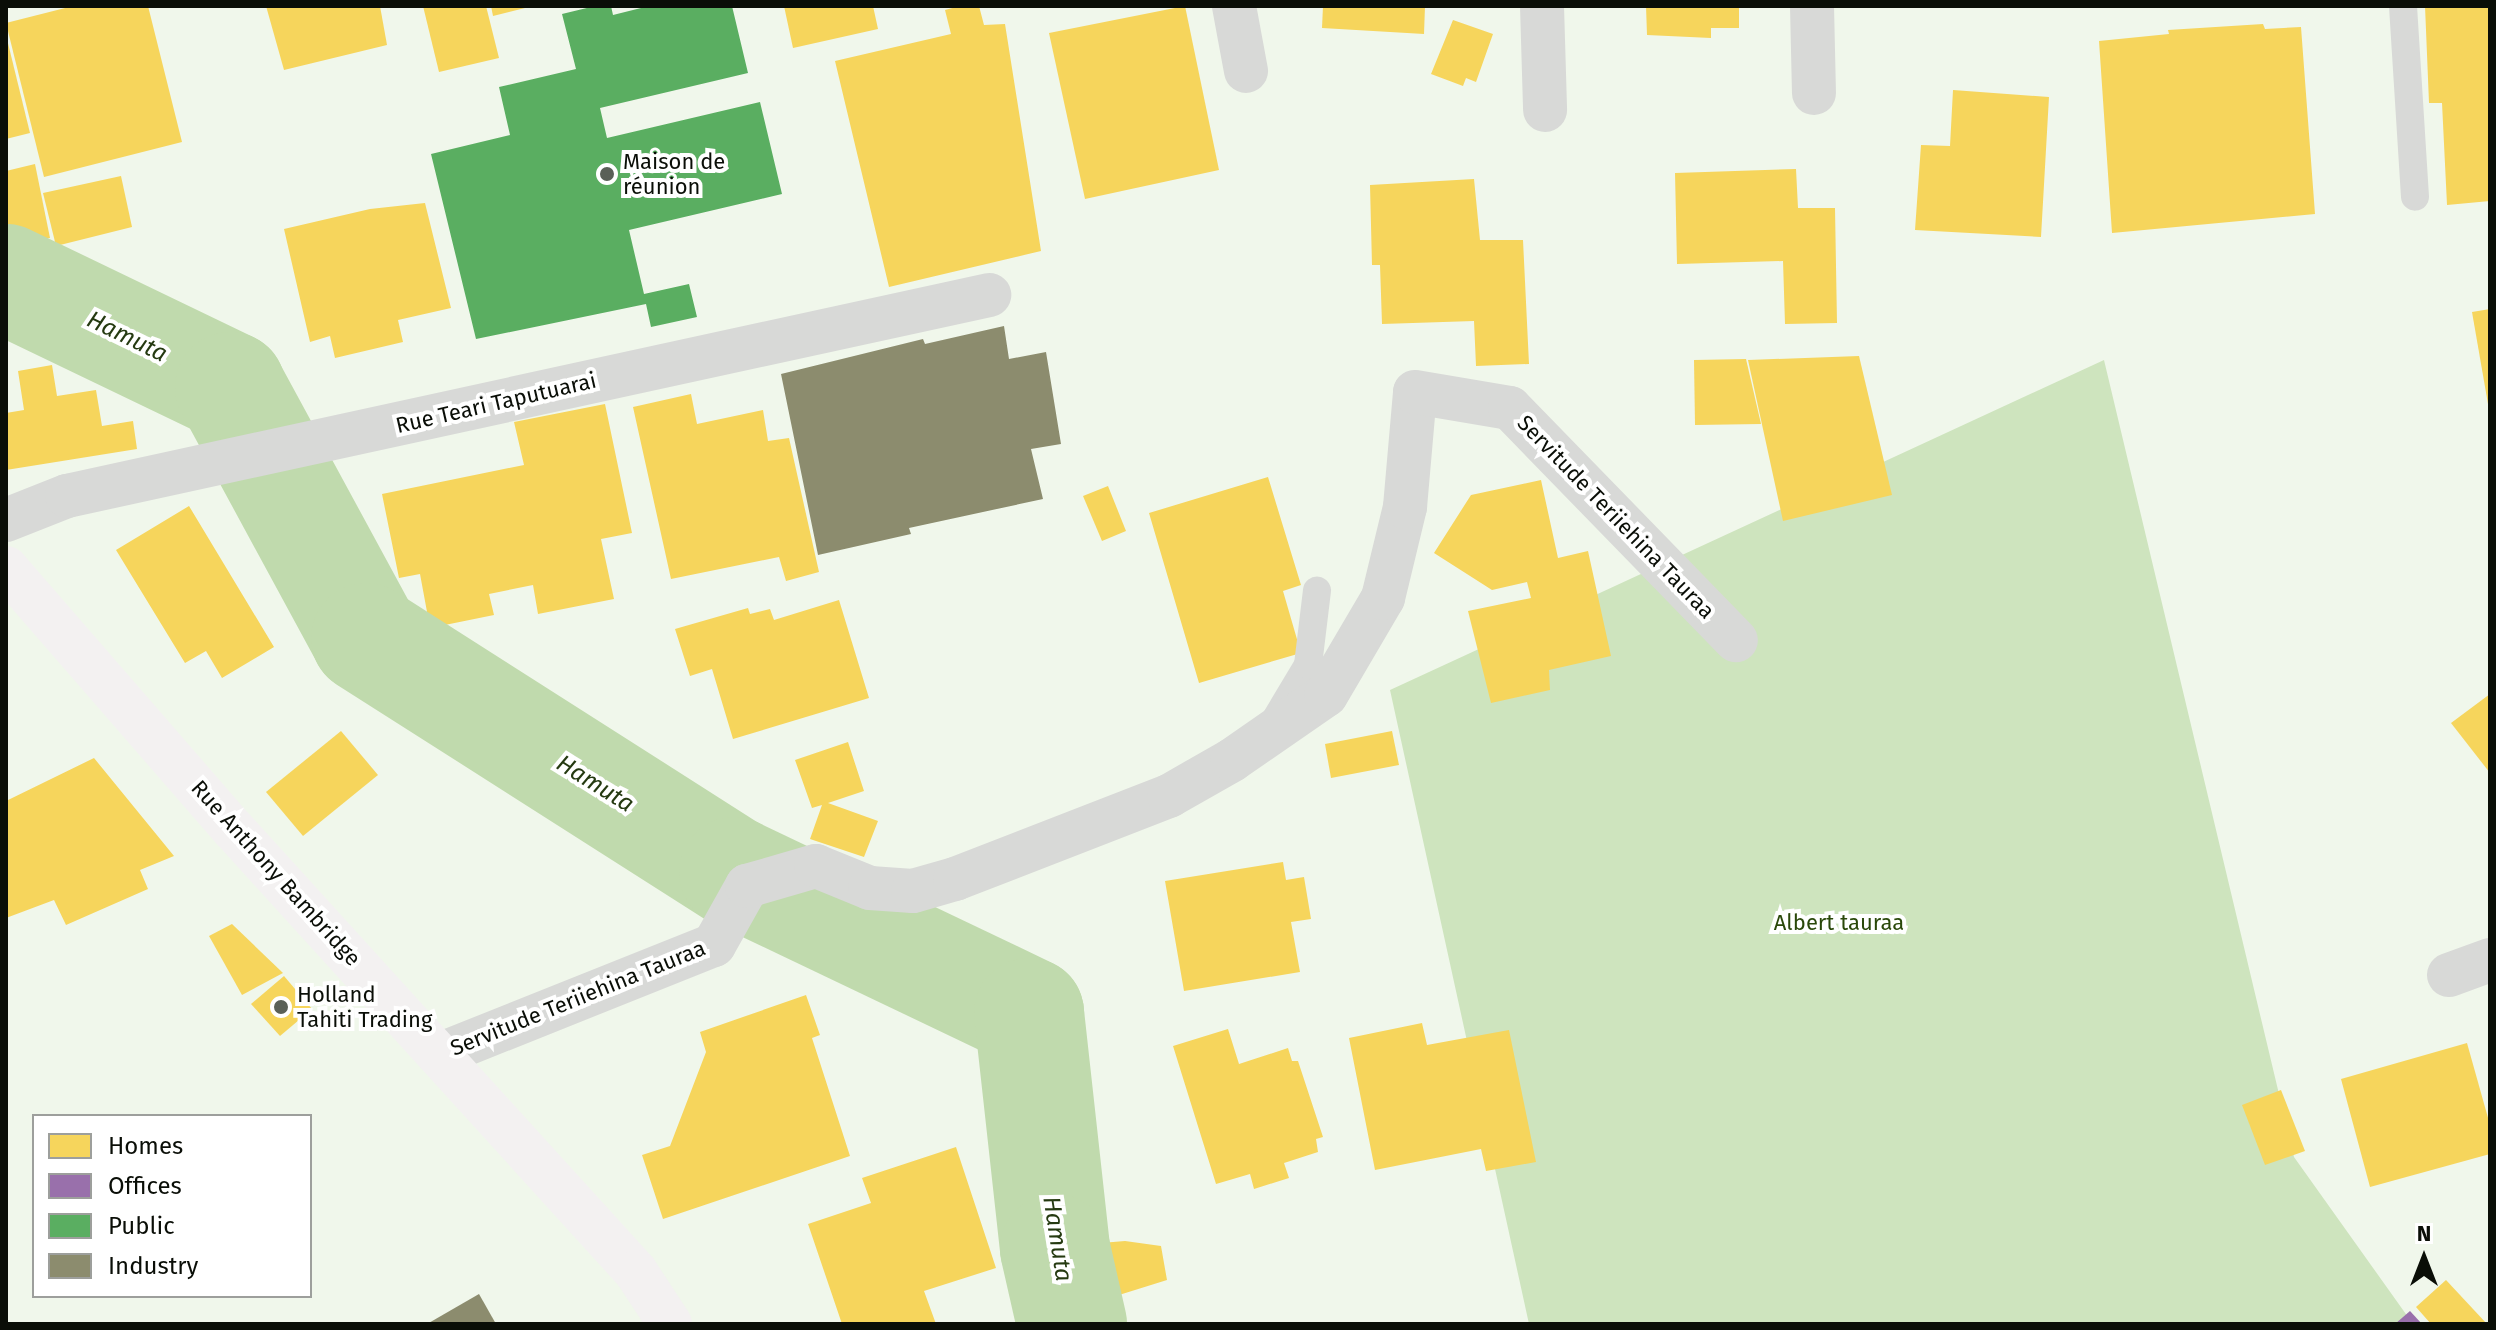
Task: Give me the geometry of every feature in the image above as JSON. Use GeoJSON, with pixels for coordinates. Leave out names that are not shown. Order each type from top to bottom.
{"type":"FeatureCollection","features":[{"type":"Feature","properties":{"kind":"main road","name":"Rue Anthony Bambridge"},"geometry":{"type":"LineString","coordinates":[[6,568],[234,830],[441,1054],[636,1272],[670,1324]]}},
{"type":"Feature","properties":{"kind":"street"},"geometry":{"type":"LineString","coordinates":[[1234,6],[1246,71]]}},
{"type":"Feature","properties":{"kind":"street"},"geometry":{"type":"LineString","coordinates":[[1542,6],[1545,110]]}},
{"type":"Feature","properties":{"kind":"street"},"geometry":{"type":"LineString","coordinates":[[1812,6],[1814,93]]}},
{"type":"Feature","properties":{"kind":"street","name":"Rue Teari Taputuarai"},"geometry":{"type":"LineString","coordinates":[[6,520],[67,496],[989,295]]}},
{"type":"Feature","properties":{"kind":"street","name":"Servitude Teriiehina Tauraa"},"geometry":{"type":"LineString","coordinates":[[441,1054],[714,945],[747,886],[816,866],[870,888],[913,891],[955,879],[1169,796],[1232,760],[1326,695],[1383,598],[1405,507],[1415,392],[1510,408],[1736,640]]}},
{"type":"Feature","properties":{"kind":"street"},"geometry":{"type":"LineString","coordinates":[[2449,975],[2490,960]]}},
{"type":"Feature","properties":{"kind":"lane"},"geometry":{"type":"LineString","coordinates":[[2403,6],[2415,197]]}},
{"type":"Feature","properties":{"kind":"lane"},"geometry":{"type":"LineString","coordinates":[[1232,760],[1279,718],[1308,665],[1317,591]]}},
{"type":"Feature","properties":{"kind":"green space","name":"Albert tauraa"},"geometry":{"type":"Polygon","coordinates":[[[2104,360],[2294,1157],[2413,1324],[1529,1324],[1390,690],[2104,360]]]}},
{"type":"Feature","properties":{"kind":"building: Homes"},"geometry":{"type":"Polygon","coordinates":[[[73,6],[148,6],[182,142],[44,177],[6,23],[73,6]]]}},
{"type":"Feature","properties":{"kind":"building: Homes"},"geometry":{"type":"Polygon","coordinates":[[[266,6],[380,6],[387,45],[284,70],[266,6]]]}},
{"type":"Feature","properties":{"kind":"building: Homes"},"geometry":{"type":"Polygon","coordinates":[[[423,6],[486,6],[499,58],[439,72],[423,6]]]}},
{"type":"Feature","properties":{"kind":"building: Homes"},"geometry":{"type":"Polygon","coordinates":[[[491,6],[529,6],[529,7],[493,16],[491,6]]]}},
{"type":"Feature","properties":{"kind":"building: Homes"},"geometry":{"type":"Polygon","coordinates":[[[784,6],[873,6],[878,29],[793,48],[784,6]]]}},
{"type":"Feature","properties":{"kind":"building: Homes"},"geometry":{"type":"Polygon","coordinates":[[[979,6],[984,25],[1005,24],[1041,251],[889,287],[835,61],[951,34],[945,10],[979,6]]]}},
{"type":"Feature","properties":{"kind":"building: Homes"},"geometry":{"type":"Polygon","coordinates":[[[1185,6],[1219,170],[1085,199],[1049,33],[1185,6]]]}},
{"type":"Feature","properties":{"kind":"building: Homes"},"geometry":{"type":"Polygon","coordinates":[[[1323,6],[1425,6],[1424,34],[1322,28],[1323,6]]]}},
{"type":"Feature","properties":{"kind":"building: Homes"},"geometry":{"type":"Polygon","coordinates":[[[1646,6],[1739,6],[1739,28],[1711,28],[1711,38],[1647,35],[1646,6]]]}},
{"type":"Feature","properties":{"kind":"building: Homes"},"geometry":{"type":"Polygon","coordinates":[[[2425,6],[2490,6],[2490,201],[2447,205],[2442,103],[2429,103],[2425,6]]]}},
{"type":"Feature","properties":{"kind":"building: Homes"},"geometry":{"type":"Polygon","coordinates":[[[1453,20],[1493,34],[1476,82],[1466,78],[1463,86],[1431,74],[1453,20]]]}},
{"type":"Feature","properties":{"kind":"building: Homes"},"geometry":{"type":"Polygon","coordinates":[[[2263,24],[2265,29],[2301,27],[2315,214],[2112,233],[2099,41],[2169,34],[2168,30],[2263,24]]]}},
{"type":"Feature","properties":{"kind":"building: Homes"},"geometry":{"type":"Polygon","coordinates":[[[6,35],[30,133],[6,139],[6,35]]]}},
{"type":"Feature","properties":{"kind":"building: Homes"},"geometry":{"type":"Polygon","coordinates":[[[1953,90],[2049,97],[2041,237],[1915,230],[1921,145],[1950,146],[1953,90]]]}},
{"type":"Feature","properties":{"kind":"building: Homes"},"geometry":{"type":"Polygon","coordinates":[[[35,164],[50,238],[6,246],[6,171],[35,164]]]}},
{"type":"Feature","properties":{"kind":"building: Homes"},"geometry":{"type":"Polygon","coordinates":[[[1796,169],[1798,208],[1835,208],[1837,323],[1785,324],[1783,261],[1677,264],[1675,173],[1796,169]]]}},
{"type":"Feature","properties":{"kind":"building: Homes"},"geometry":{"type":"Polygon","coordinates":[[[121,176],[132,227],[56,246],[43,193],[121,176]]]}},
{"type":"Feature","properties":{"kind":"building: Homes"},"geometry":{"type":"Polygon","coordinates":[[[1474,179],[1480,240],[1523,240],[1529,364],[1476,366],[1474,321],[1382,324],[1380,265],[1372,265],[1370,185],[1474,179]]]}},
{"type":"Feature","properties":{"kind":"building: Homes"},"geometry":{"type":"Polygon","coordinates":[[[425,203],[451,308],[398,320],[403,342],[335,358],[330,336],[310,342],[284,229],[370,209],[425,203]]]}},
{"type":"Feature","properties":{"kind":"building: Homes"},"geometry":{"type":"Polygon","coordinates":[[[2490,309],[2490,404],[2488,404],[2472,312],[2490,309]]]}},
{"type":"Feature","properties":{"kind":"building: Homes"},"geometry":{"type":"Polygon","coordinates":[[[1859,356],[1892,495],[1783,521],[1748,360],[1859,356]]]}},
{"type":"Feature","properties":{"kind":"building: Homes"},"geometry":{"type":"Polygon","coordinates":[[[1746,359],[1761,424],[1695,425],[1694,360],[1746,359]]]}},
{"type":"Feature","properties":{"kind":"building: Homes"},"geometry":{"type":"Polygon","coordinates":[[[52,365],[57,396],[96,390],[102,426],[133,421],[137,449],[6,470],[6,413],[24,410],[18,371],[52,365]]]}},
{"type":"Feature","properties":{"kind":"building: Homes"},"geometry":{"type":"Polygon","coordinates":[[[691,394],[697,424],[763,410],[768,441],[789,438],[819,572],[786,581],[779,557],[671,579],[633,407],[691,394]]]}},
{"type":"Feature","properties":{"kind":"building: Homes"},"geometry":{"type":"Polygon","coordinates":[[[605,404],[632,533],[601,539],[614,599],[538,614],[533,585],[489,594],[494,615],[430,628],[420,574],[399,578],[382,494],[524,465],[514,422],[605,404]]]}},
{"type":"Feature","properties":{"kind":"building: Homes"},"geometry":{"type":"Polygon","coordinates":[[[1268,477],[1301,585],[1283,591],[1301,653],[1199,683],[1149,513],[1268,477]]]}},
{"type":"Feature","properties":{"kind":"building: Homes"},"geometry":{"type":"Polygon","coordinates":[[[1541,480],[1558,558],[1588,551],[1611,656],[1549,670],[1550,690],[1491,703],[1468,611],[1531,598],[1527,582],[1492,590],[1434,553],[1471,495],[1541,480]]]}},
{"type":"Feature","properties":{"kind":"building: Homes"},"geometry":{"type":"Polygon","coordinates":[[[1108,486],[1126,531],[1102,541],[1083,496],[1108,486]]]}},
{"type":"Feature","properties":{"kind":"building: Homes"},"geometry":{"type":"Polygon","coordinates":[[[189,506],[274,647],[222,678],[206,651],[185,663],[116,550],[189,506]]]}},
{"type":"Feature","properties":{"kind":"building: Homes"},"geometry":{"type":"Polygon","coordinates":[[[839,600],[869,698],[733,739],[712,669],[690,676],[675,629],[748,608],[750,614],[770,609],[774,620],[839,600]]]}},
{"type":"Feature","properties":{"kind":"building: Homes"},"geometry":{"type":"Polygon","coordinates":[[[2490,694],[2490,773],[2451,723],[2490,694]]]}},
{"type":"Feature","properties":{"kind":"building: Homes"},"geometry":{"type":"Polygon","coordinates":[[[341,731],[378,775],[303,836],[266,792],[341,731]]]}},
{"type":"Feature","properties":{"kind":"building: Homes"},"geometry":{"type":"Polygon","coordinates":[[[1392,731],[1399,765],[1331,778],[1325,744],[1392,731]]]}},
{"type":"Feature","properties":{"kind":"building: Homes"},"geometry":{"type":"Polygon","coordinates":[[[848,742],[864,791],[828,803],[878,821],[864,857],[810,839],[822,805],[812,808],[795,760],[848,742]]]}},
{"type":"Feature","properties":{"kind":"building: Homes"},"geometry":{"type":"Polygon","coordinates":[[[94,758],[174,856],[140,870],[148,889],[66,925],[54,900],[6,918],[6,801],[94,758]]]}},
{"type":"Feature","properties":{"kind":"building: Homes"},"geometry":{"type":"Polygon","coordinates":[[[1283,862],[1286,880],[1304,877],[1311,919],[1291,922],[1300,972],[1184,991],[1165,881],[1283,862]]]}},
{"type":"Feature","properties":{"kind":"building: Homes"},"geometry":{"type":"Polygon","coordinates":[[[232,924],[283,973],[242,995],[209,936],[232,924]]]}},
{"type":"Feature","properties":{"kind":"building: Homes","name":"Holland Tahiti Trading"},"geometry":{"type":"Polygon","coordinates":[[[284,976],[312,1009],[280,1036],[251,1004],[284,976]]]}},
{"type":"Feature","properties":{"kind":"building: Homes"},"geometry":{"type":"Polygon","coordinates":[[[806,995],[820,1035],[812,1038],[850,1156],[663,1219],[642,1155],[670,1146],[706,1052],[700,1032],[806,995]]]}},
{"type":"Feature","properties":{"kind":"building: Homes"},"geometry":{"type":"Polygon","coordinates":[[[1422,1023],[1427,1045],[1509,1030],[1536,1162],[1486,1171],[1481,1149],[1375,1170],[1349,1038],[1422,1023]]]}},
{"type":"Feature","properties":{"kind":"building: Homes"},"geometry":{"type":"Polygon","coordinates":[[[1228,1029],[1239,1064],[1288,1048],[1292,1061],[1298,1061],[1323,1137],[1316,1139],[1318,1152],[1284,1163],[1289,1178],[1254,1189],[1250,1174],[1216,1184],[1173,1046],[1228,1029]]]}},
{"type":"Feature","properties":{"kind":"building: Homes"},"geometry":{"type":"Polygon","coordinates":[[[2467,1043],[2490,1125],[2490,1154],[2370,1187],[2341,1079],[2467,1043]]]}},
{"type":"Feature","properties":{"kind":"building: Homes"},"geometry":{"type":"Polygon","coordinates":[[[2281,1090],[2305,1151],[2265,1165],[2242,1105],[2281,1090]]]}},
{"type":"Feature","properties":{"kind":"building: Homes"},"geometry":{"type":"Polygon","coordinates":[[[956,1147],[996,1268],[924,1291],[936,1324],[842,1324],[808,1224],[871,1203],[862,1178],[956,1147]]]}},
{"type":"Feature","properties":{"kind":"building: Homes"},"geometry":{"type":"Polygon","coordinates":[[[1125,1241],[1161,1246],[1167,1280],[1103,1300],[1103,1265],[1091,1265],[1089,1244],[1125,1241]]]}},
{"type":"Feature","properties":{"kind":"building: Homes"},"geometry":{"type":"Polygon","coordinates":[[[2446,1280],[2487,1324],[2431,1324],[2416,1307],[2446,1280]]]}},
{"type":"Feature","properties":{"kind":"building: Offices"},"geometry":{"type":"Polygon","coordinates":[[[2410,1311],[2422,1324],[2395,1324],[2410,1311]]]}},
{"type":"Feature","properties":{"kind":"building: Public","name":"Maison de réunion"},"geometry":{"type":"Polygon","coordinates":[[[595,6],[611,6],[613,15],[649,6],[732,6],[748,73],[600,108],[607,138],[760,102],[782,194],[629,230],[644,294],[689,284],[697,317],[651,327],[646,304],[476,339],[431,154],[510,135],[499,87],[576,69],[562,14],[595,6]]]}},
{"type":"Feature","properties":{"kind":"building: Industry"},"geometry":{"type":"Polygon","coordinates":[[[1004,326],[1009,359],[1046,352],[1061,444],[1031,449],[1043,499],[909,528],[911,534],[818,555],[781,374],[923,339],[925,344],[1004,326]]]}},
{"type":"Feature","properties":{"kind":"building: Industry"},"geometry":{"type":"Polygon","coordinates":[[[479,1294],[496,1324],[427,1324],[479,1294]]]}},
{"type":"Feature","properties":{"kind":"waterway","name":"Hamuta"},"geometry":{"type":"LineString","coordinates":[[6,279],[230,387],[366,638],[734,872],[1029,1013],[1055,1249],[1072,1324]]}},
{"type":"Feature","properties":{"kind":"place","name":"Maison de réunion"},"geometry":{"type":"Point","coordinates":[607,174]}},
{"type":"Feature","properties":{"kind":"place","name":"Holland Tahiti Trading"},"geometry":{"type":"Point","coordinates":[281,1007]}}]}
